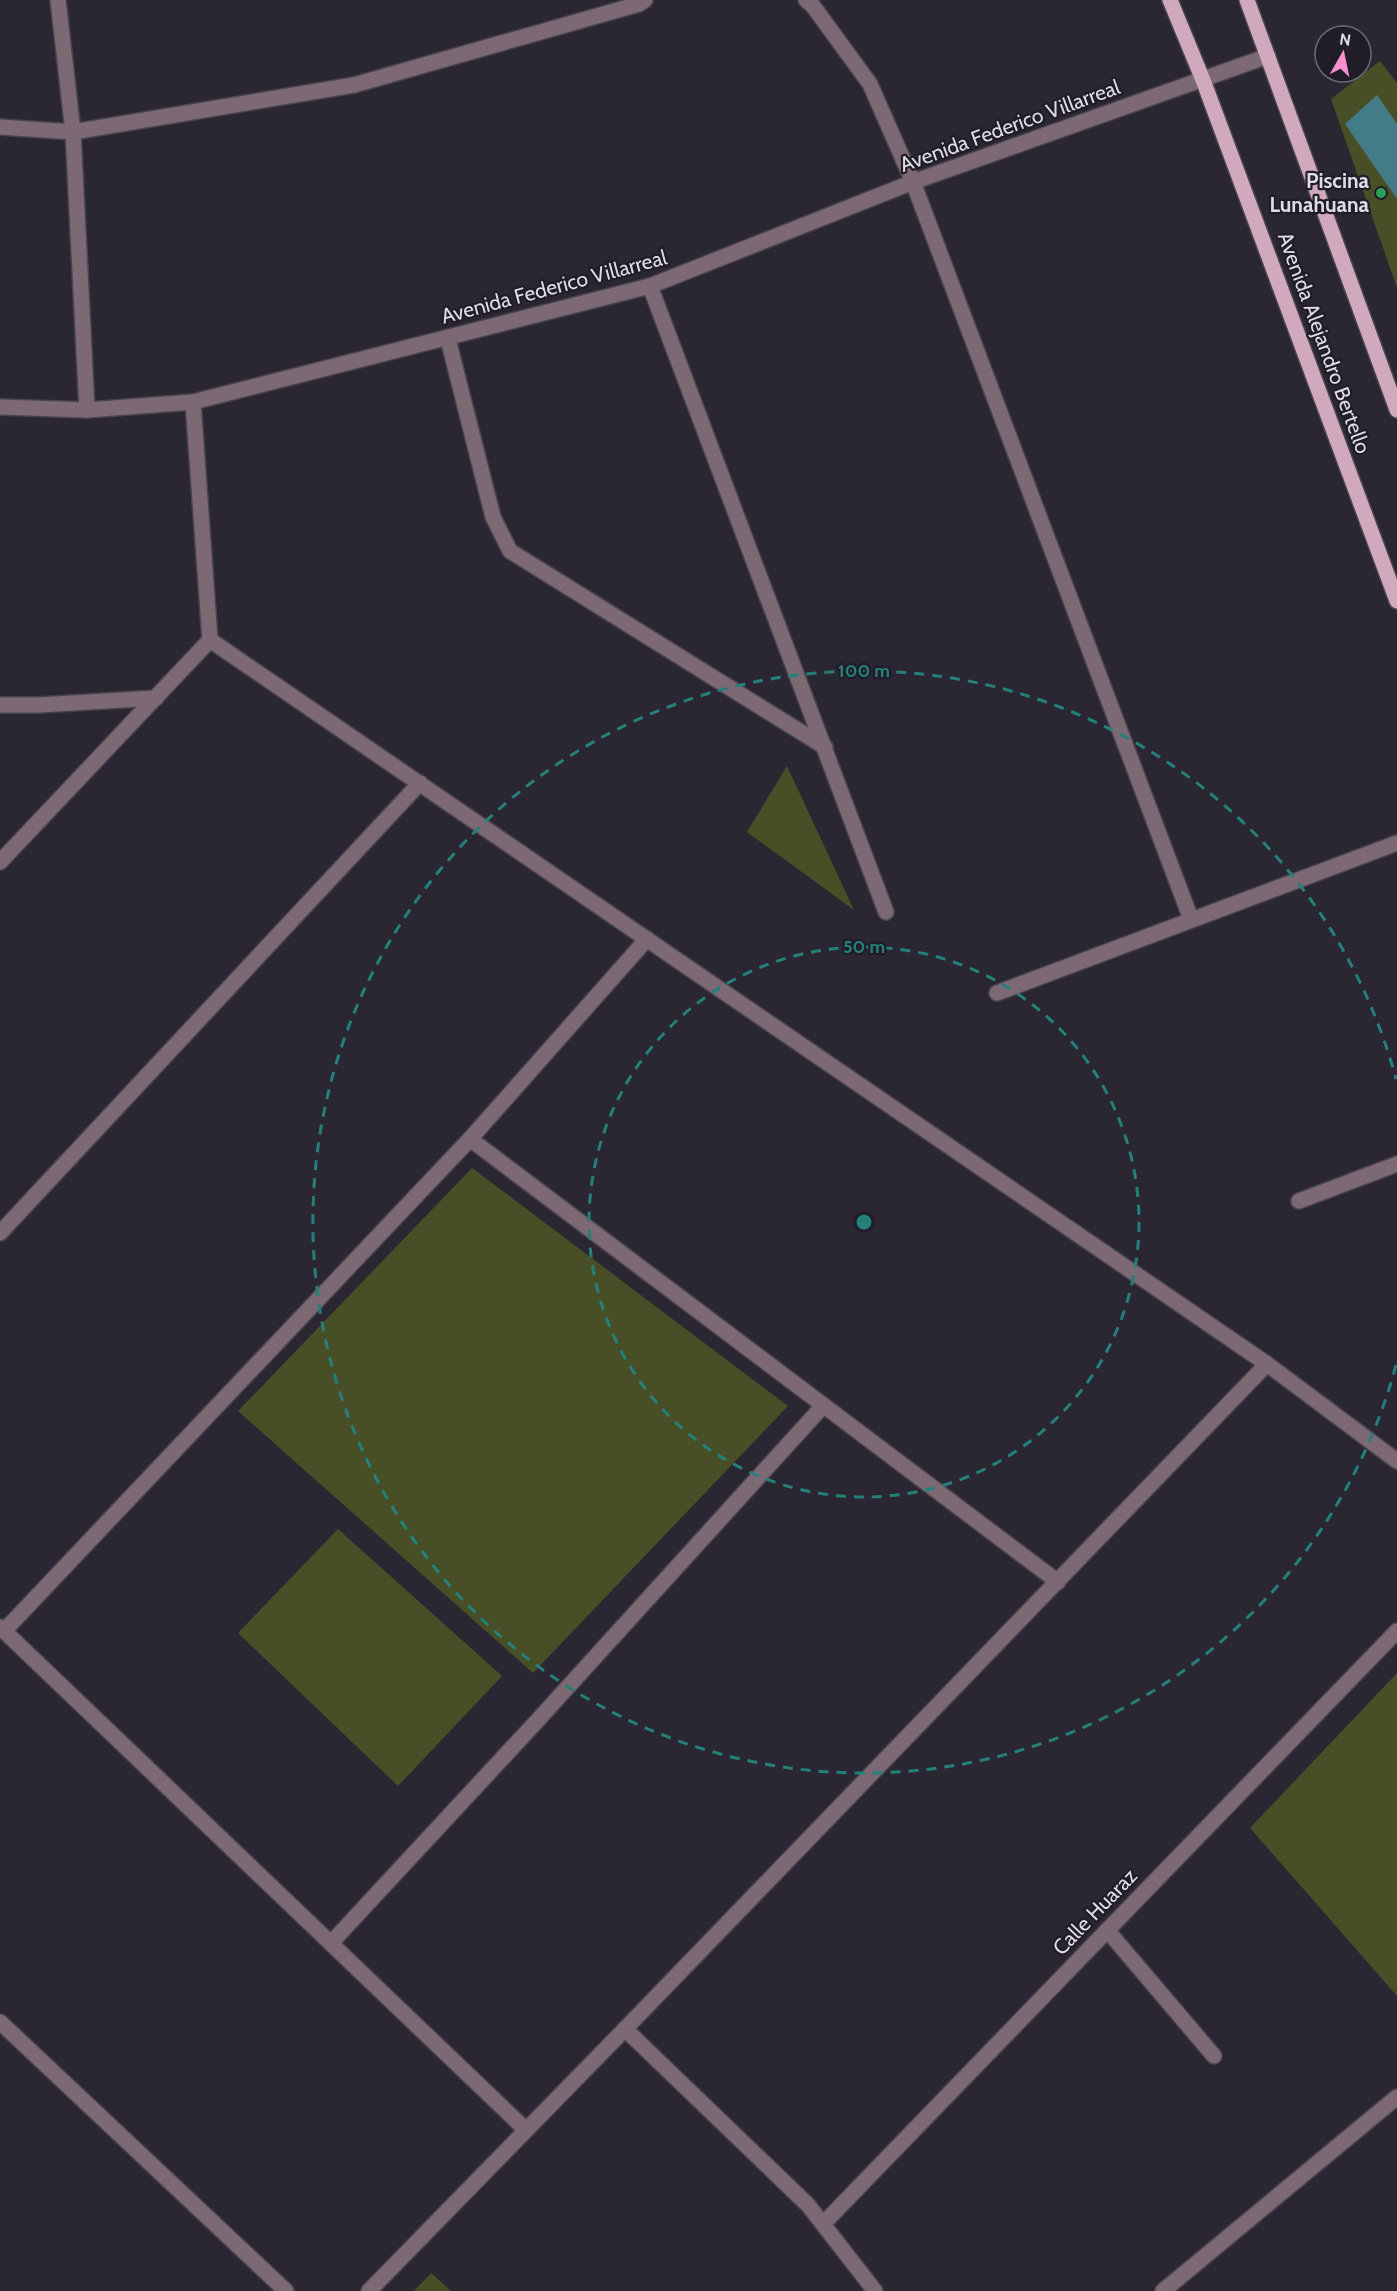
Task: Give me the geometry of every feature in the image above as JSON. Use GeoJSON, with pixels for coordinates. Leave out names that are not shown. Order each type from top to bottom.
{"type":"FeatureCollection","features":[{"type":"Feature","properties":{"kind":"main road","name":"Avenida Alejandro Bertello"},"geometry":{"type":"LineString","coordinates":[[1170,0],[1203,80],[1397,601]]}},
{"type":"Feature","properties":{"kind":"main road"},"geometry":{"type":"LineString","coordinates":[[1247,0],[1397,410]]}},
{"type":"Feature","properties":{"kind":"street"},"geometry":{"type":"LineString","coordinates":[[58,0],[73,132],[87,410]]}},
{"type":"Feature","properties":{"kind":"street"},"geometry":{"type":"LineString","coordinates":[[0,127],[73,132],[354,85],[639,4],[645,0]]}},
{"type":"Feature","properties":{"kind":"street"},"geometry":{"type":"LineString","coordinates":[[806,0],[813,6],[870,84],[913,182],[1191,919]]}},
{"type":"Feature","properties":{"kind":"street","name":"Avenida Federico Villarreal"},"geometry":{"type":"LineString","coordinates":[[0,407],[87,410],[193,402],[650,286],[913,182],[1268,56]]}},
{"type":"Feature","properties":{"kind":"street"},"geometry":{"type":"LineString","coordinates":[[650,286],[886,912]]}},
{"type":"Feature","properties":{"kind":"street"},"geometry":{"type":"LineString","coordinates":[[448,339],[493,517],[510,551],[825,747]]}},
{"type":"Feature","properties":{"kind":"street"},"geometry":{"type":"LineString","coordinates":[[0,862],[210,640],[193,402]]}},
{"type":"Feature","properties":{"kind":"street"},"geometry":{"type":"LineString","coordinates":[[210,640],[1267,1364],[1397,1461]]}},
{"type":"Feature","properties":{"kind":"street"},"geometry":{"type":"LineString","coordinates":[[0,705],[156,698]]}},
{"type":"Feature","properties":{"kind":"street"},"geometry":{"type":"LineString","coordinates":[[0,1233],[420,783]]}},
{"type":"Feature","properties":{"kind":"street"},"geometry":{"type":"LineString","coordinates":[[997,993],[1397,843]]}},
{"type":"Feature","properties":{"kind":"street"},"geometry":{"type":"LineString","coordinates":[[526,2130],[2,1629],[470,1139],[648,939]]}},
{"type":"Feature","properties":{"kind":"street"},"geometry":{"type":"LineString","coordinates":[[470,1139],[1058,1582]]}},
{"type":"Feature","properties":{"kind":"street"},"geometry":{"type":"LineString","coordinates":[[1299,1201],[1397,1164]]}},
{"type":"Feature","properties":{"kind":"street"},"geometry":{"type":"LineString","coordinates":[[369,2291],[626,2029],[1267,1364]]}},
{"type":"Feature","properties":{"kind":"street"},"geometry":{"type":"LineString","coordinates":[[331,1944],[823,1406]]}},
{"type":"Feature","properties":{"kind":"street","name":"Calle Huaraz"},"geometry":{"type":"LineString","coordinates":[[824,2223],[1397,1631]]}},
{"type":"Feature","properties":{"kind":"street"},"geometry":{"type":"LineString","coordinates":[[1107,1930],[1214,2056]]}},
{"type":"Feature","properties":{"kind":"street"},"geometry":{"type":"LineString","coordinates":[[0,2022],[286,2291]]}},
{"type":"Feature","properties":{"kind":"street"},"geometry":{"type":"LineString","coordinates":[[626,2029],[808,2205],[875,2291]]}},
{"type":"Feature","properties":{"kind":"street"},"geometry":{"type":"LineString","coordinates":[[1163,2291],[1397,2097]]}},
{"type":"Feature","properties":{"kind":"green space","name":"Piscina Lunahuana"},"geometry":{"type":"Polygon","coordinates":[[[1380,61],[1397,83],[1397,288],[1331,99],[1350,84],[1373,84],[1373,66],[1380,61]]]}},
{"type":"Feature","properties":{"kind":"green space"},"geometry":{"type":"Polygon","coordinates":[[[787,766],[854,910],[747,832],[787,766]]]}},
{"type":"Feature","properties":{"kind":"green space"},"geometry":{"type":"Polygon","coordinates":[[[472,1168],[788,1406],[533,1673],[238,1411],[472,1168]]]}},
{"type":"Feature","properties":{"kind":"green space"},"geometry":{"type":"Polygon","coordinates":[[[338,1529],[502,1676],[398,1786],[238,1633],[338,1529]]]}},
{"type":"Feature","properties":{"kind":"green space"},"geometry":{"type":"Polygon","coordinates":[[[1397,1673],[1397,1996],[1250,1828],[1397,1673]]]}},
{"type":"Feature","properties":{"kind":"green space"},"geometry":{"type":"Polygon","coordinates":[[[431,2273],[451,2291],[414,2291],[431,2273]]]}},
{"type":"Feature","properties":{"kind":"water"},"geometry":{"type":"Polygon","coordinates":[[[1377,95],[1397,124],[1397,199],[1345,124],[1377,95]]]}},
{"type":"Feature","properties":{"kind":"place","name":"Piscina Lunahuana"},"geometry":{"type":"Point","coordinates":[1381,193]}}]}
